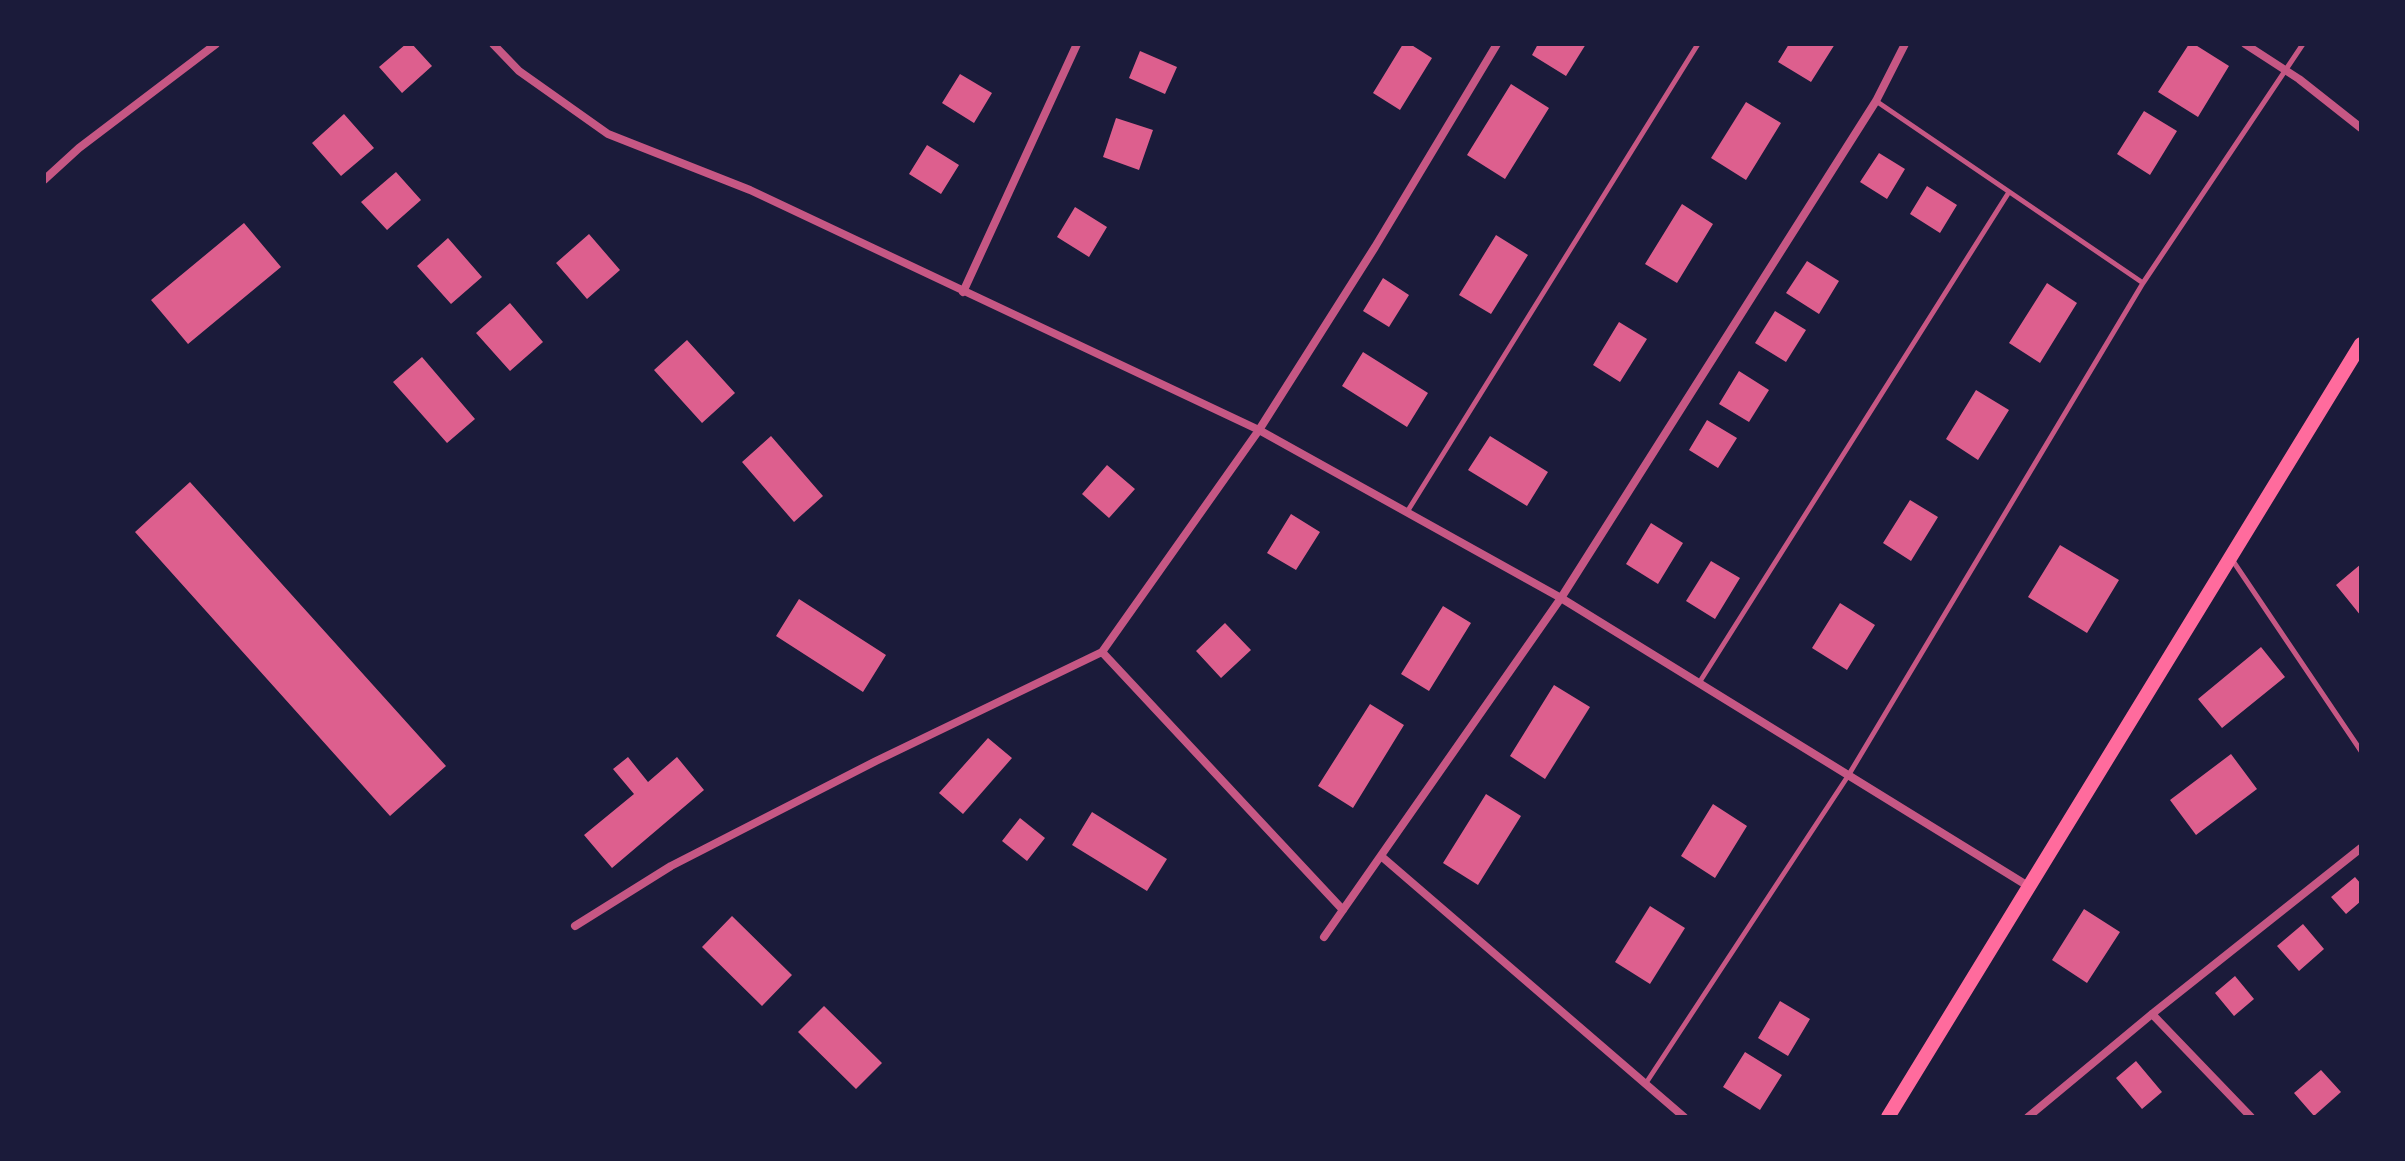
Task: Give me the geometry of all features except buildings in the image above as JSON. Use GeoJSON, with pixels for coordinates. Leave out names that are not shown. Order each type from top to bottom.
{"type":"FeatureCollection","features":[{"type":"Feature","properties":{"kind":"main road"},"geometry":{"type":"LineString","coordinates":[[1888,1117],[2361,344]]}},
{"type":"Feature","properties":{"kind":"street"},"geometry":{"type":"LineString","coordinates":[[44,180],[79,148],[216,44]]}},
{"type":"Feature","properties":{"kind":"street"},"geometry":{"type":"LineString","coordinates":[[493,44],[519,71],[608,134],[750,190],[1259,430],[1561,598],[2028,886]]}},
{"type":"Feature","properties":{"kind":"street"},"geometry":{"type":"LineString","coordinates":[[963,292],[1077,44]]}},
{"type":"Feature","properties":{"kind":"street"},"geometry":{"type":"LineString","coordinates":[[575,926],[671,866],[876,761],[1102,652],[1259,430],[1375,247],[1497,44]]}},
{"type":"Feature","properties":{"kind":"street"},"geometry":{"type":"LineString","coordinates":[[1324,937],[1561,598],[1876,101],[1905,44]]}},
{"type":"Feature","properties":{"kind":"street"},"geometry":{"type":"LineString","coordinates":[[2245,44],[2361,128]]}},
{"type":"Feature","properties":{"kind":"street"},"geometry":{"type":"LineString","coordinates":[[1102,652],[1343,910]]}},
{"type":"Feature","properties":{"kind":"street"},"geometry":{"type":"LineString","coordinates":[[2028,1117],[2361,848]]}},
{"type":"Feature","properties":{"kind":"street"},"geometry":{"type":"LineString","coordinates":[[1381,856],[1684,1117]]}},
{"type":"Feature","properties":{"kind":"street"},"geometry":{"type":"LineString","coordinates":[[2152,1014],[2251,1117]]}},
{"type":"Feature","properties":{"kind":"lane"},"geometry":{"type":"LineString","coordinates":[[1407,513],[1698,44]]}},
{"type":"Feature","properties":{"kind":"lane"},"geometry":{"type":"LineString","coordinates":[[1646,1084],[1848,776],[2143,283],[2303,44]]}},
{"type":"Feature","properties":{"kind":"lane"},"geometry":{"type":"LineString","coordinates":[[1876,101],[2143,283]]}},
{"type":"Feature","properties":{"kind":"lane"},"geometry":{"type":"LineString","coordinates":[[1699,683],[2009,192]]}},
{"type":"Feature","properties":{"kind":"lane"},"geometry":{"type":"LineString","coordinates":[[2230,557],[2361,751]]}}]}
